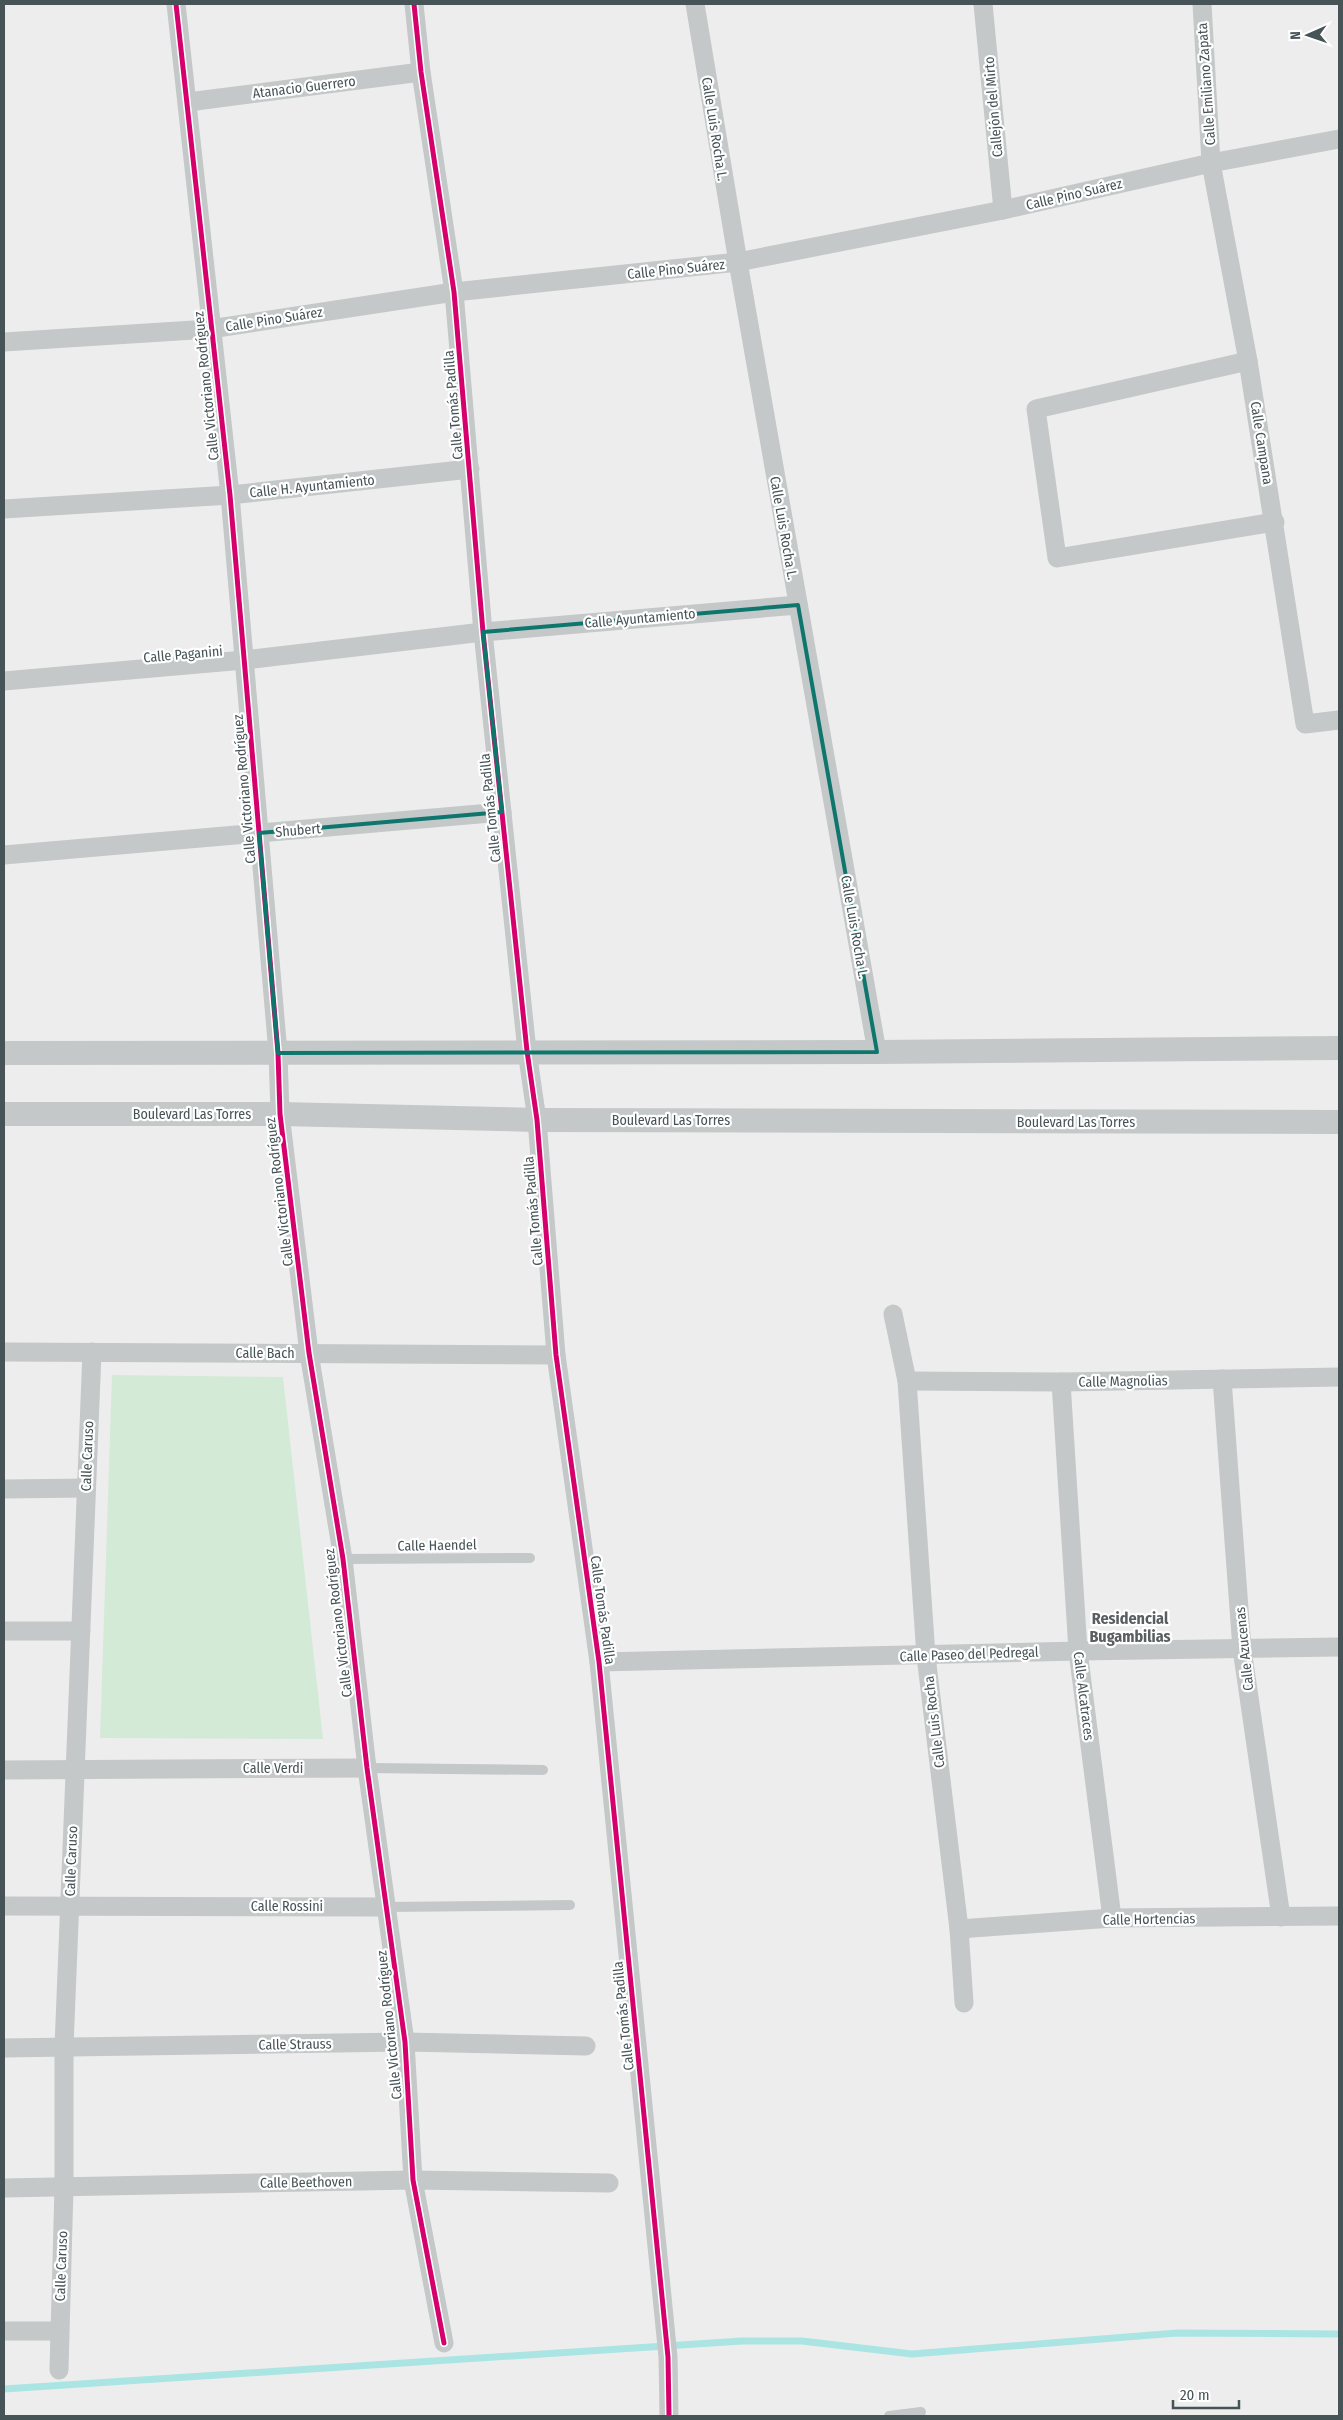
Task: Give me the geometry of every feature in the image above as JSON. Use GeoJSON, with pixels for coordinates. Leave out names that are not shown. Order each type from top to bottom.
{"type":"FeatureCollection","features":[{"type":"Feature","properties":{"kind":"street","name":"Calle Victoriano Rodríguez"},"geometry":{"type":"LineString","coordinates":[[176,4],[188,102],[210,329],[230,495],[278,1052],[280,1114],[309,1353],[343,1559],[367,1768],[405,2042],[413,2180],[444,2343]]}},
{"type":"Feature","properties":{"kind":"street","name":"Calle Tomás Padilla"},"geometry":{"type":"LineString","coordinates":[[414,4],[421,72],[454,292],[483,632],[527,1051],[538,1120],[556,1355],[599,1662],[666,2335],[669,2416]]}},
{"type":"Feature","properties":{"kind":"street","name":"Calle Luis Rocha L."},"geometry":{"type":"LineString","coordinates":[[695,4],[738,262],[877,1052]]}},
{"type":"Feature","properties":{"kind":"street","name":"Callejón del Mirto"},"geometry":{"type":"LineString","coordinates":[[983,4],[1003,210]]}},
{"type":"Feature","properties":{"kind":"street","name":"Calle Emiliano Zapata"},"geometry":{"type":"LineString","coordinates":[[1202,4],[1212,163]]}},
{"type":"Feature","properties":{"kind":"street","name":"Atanacio Guerrero"},"geometry":{"type":"LineString","coordinates":[[188,102],[421,72]]}},
{"type":"Feature","properties":{"kind":"street","name":"Calle Pino Suárez"},"geometry":{"type":"LineString","coordinates":[[4,342],[210,329],[454,292],[738,262],[1003,210],[1212,163],[1339,139]]}},
{"type":"Feature","properties":{"kind":"street","name":"Calle Campana"},"geometry":{"type":"LineString","coordinates":[[1212,163],[1248,361],[1305,724],[1339,720]]}},
{"type":"Feature","properties":{"kind":"street"},"geometry":{"type":"LineString","coordinates":[[1248,361],[1036,409],[1058,558],[1274,522]]}},
{"type":"Feature","properties":{"kind":"street","name":"Calle H. Ayuntamiento"},"geometry":{"type":"LineString","coordinates":[[4,509],[230,495],[470,469]]}},
{"type":"Feature","properties":{"kind":"street","name":"Calle Ayuntamiento"},"geometry":{"type":"LineString","coordinates":[[483,632],[798,605]]}},
{"type":"Feature","properties":{"kind":"street","name":"Calle Paganini"},"geometry":{"type":"LineString","coordinates":[[4,681],[244,660],[483,632]]}},
{"type":"Feature","properties":{"kind":"street","name":"Shubert"},"geometry":{"type":"LineString","coordinates":[[4,855],[502,812]]}},
{"type":"Feature","properties":{"kind":"street"},"geometry":{"type":"LineString","coordinates":[[4,1053],[877,1052],[1339,1048]]}},
{"type":"Feature","properties":{"kind":"street","name":"Boulevard Las Torres"},"geometry":{"type":"LineString","coordinates":[[4,1114],[280,1114],[538,1120],[1339,1122]]}},
{"type":"Feature","properties":{"kind":"street","name":"Calle Luis Rocha"},"geometry":{"type":"LineString","coordinates":[[893,1314],[907,1381],[926,1656],[959,1928],[964,2003]]}},
{"type":"Feature","properties":{"kind":"street","name":"Calle Bach"},"geometry":{"type":"LineString","coordinates":[[4,1352],[556,1355]]}},
{"type":"Feature","properties":{"kind":"street","name":"Calle Caruso"},"geometry":{"type":"LineString","coordinates":[[59,2370],[64,2187],[64,2047],[92,1352]]}},
{"type":"Feature","properties":{"kind":"street","name":"Calle Magnolias"},"geometry":{"type":"LineString","coordinates":[[907,1381],[1061,1382],[1339,1377]]}},
{"type":"Feature","properties":{"kind":"street","name":"Calle Azucenas"},"geometry":{"type":"LineString","coordinates":[[1222,1379],[1242,1649],[1282,1917]]}},
{"type":"Feature","properties":{"kind":"street","name":"Calle Alcatraces"},"geometry":{"type":"LineString","coordinates":[[1061,1382],[1078,1651],[1112,1918]]}},
{"type":"Feature","properties":{"kind":"street"},"geometry":{"type":"LineString","coordinates":[[4,1489],[86,1488]]}},
{"type":"Feature","properties":{"kind":"street"},"geometry":{"type":"LineString","coordinates":[[4,1631],[80,1631]]}},
{"type":"Feature","properties":{"kind":"street","name":"Calle Paseo del Pedregal"},"geometry":{"type":"LineString","coordinates":[[599,1662],[1339,1647]]}},
{"type":"Feature","properties":{"kind":"street","name":"Calle Verdi"},"geometry":{"type":"LineString","coordinates":[[4,1770],[367,1768]]}},
{"type":"Feature","properties":{"kind":"street","name":"Calle Rossini"},"geometry":{"type":"LineString","coordinates":[[4,1906],[387,1906]]}},
{"type":"Feature","properties":{"kind":"street","name":"Calle Hortencias"},"geometry":{"type":"LineString","coordinates":[[959,1928],[1112,1918],[1339,1916]]}},
{"type":"Feature","properties":{"kind":"street","name":"Calle Strauss"},"geometry":{"type":"LineString","coordinates":[[4,2048],[405,2042],[586,2046]]}},
{"type":"Feature","properties":{"kind":"street","name":"Calle Beethoven"},"geometry":{"type":"LineString","coordinates":[[4,2188],[413,2180],[609,2183]]}},
{"type":"Feature","properties":{"kind":"street"},"geometry":{"type":"LineString","coordinates":[[4,2331],[59,2331]]}},
{"type":"Feature","properties":{"kind":"lane","name":"Calle Haendel"},"geometry":{"type":"LineString","coordinates":[[343,1559],[530,1558]]}},
{"type":"Feature","properties":{"kind":"lane","name":"Calle Verdi"},"geometry":{"type":"LineString","coordinates":[[367,1768],[543,1770]]}},
{"type":"Feature","properties":{"kind":"lane","name":"Calle Rossini"},"geometry":{"type":"LineString","coordinates":[[387,1906],[570,1905]]}},
{"type":"Feature","properties":{"kind":"lane"},"geometry":{"type":"LineString","coordinates":[[890,2416],[922,2412]]}},
{"type":"Feature","properties":{"kind":"highlighted area"},"geometry":{"type":"Polygon","coordinates":[[[798,605],[877,1052],[278,1053],[259,833],[502,812],[483,632],[798,605]]]}},
{"type":"Feature","properties":{"kind":"green space"},"geometry":{"type":"Polygon","coordinates":[[[112,1375],[283,1377],[323,1739],[100,1738],[112,1375]]]}},
{"type":"Feature","properties":{"kind":"waterway"},"geometry":{"type":"LineString","coordinates":[[4,2389],[742,2341],[802,2341],[912,2354],[1177,2333],[1339,2334]]}},
{"type":"Feature","properties":{"kind":"cycle path"},"geometry":{"type":"LineString","coordinates":[[176,4],[230,495],[278,1053],[280,1114],[309,1353],[343,1559],[367,1768],[405,2042],[413,2180],[444,2343]]}},
{"type":"Feature","properties":{"kind":"cycle path"},"geometry":{"type":"LineString","coordinates":[[414,4],[421,72],[454,292],[483,632],[527,1051],[537,1120],[556,1355],[599,1662],[668,2357],[669,2416]]}},
{"type":"Feature","properties":{"kind":"district","name":"Residencial Bugambilias"},"geometry":{"type":"Point","coordinates":[1130,1627]}}]}
